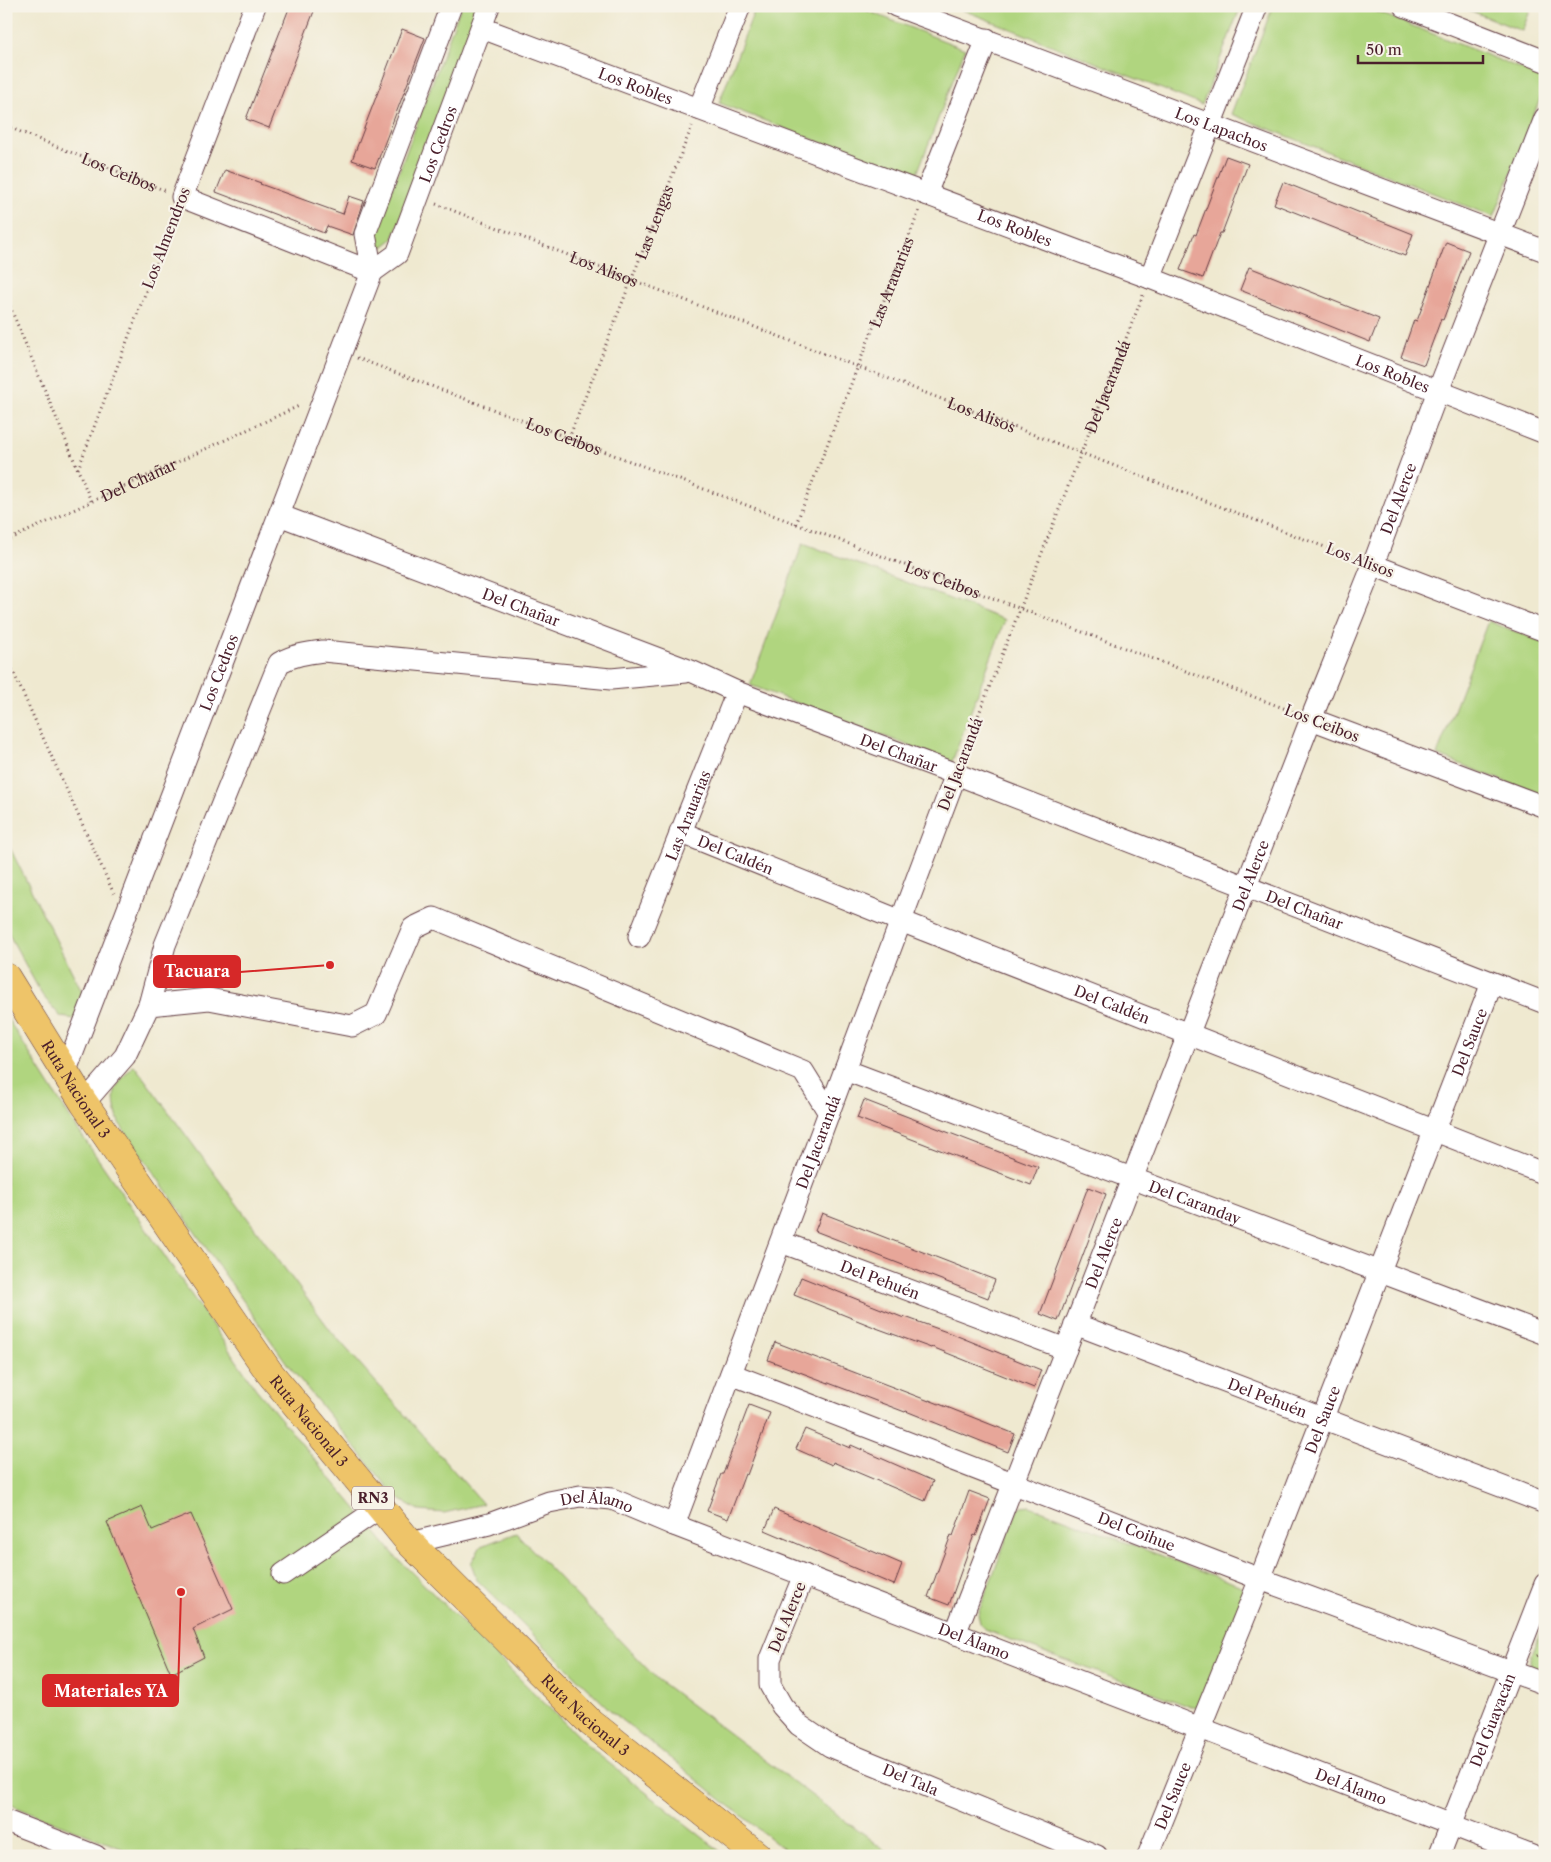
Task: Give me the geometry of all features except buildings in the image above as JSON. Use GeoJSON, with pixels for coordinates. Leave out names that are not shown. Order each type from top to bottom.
{"type":"FeatureCollection","features":[{"type":"Feature","properties":{"kind":"highway","name":"Ruta Nacional 3"},"geometry":{"type":"LineString","coordinates":[[6,977],[84,1103],[269,1372],[410,1543],[590,1722],[758,1856]]}},
{"type":"Feature","properties":{"kind":"street","name":"Los Almendros"},"geometry":{"type":"LineString","coordinates":[[182,197],[254,6]]}},
{"type":"Feature","properties":{"kind":"street"},"geometry":{"type":"LineString","coordinates":[[372,272],[365,234],[451,6]]}},
{"type":"Feature","properties":{"kind":"street","name":"Los Cedros"},"geometry":{"type":"LineString","coordinates":[[65,1073],[372,272],[397,254],[489,6]]}},
{"type":"Feature","properties":{"kind":"street"},"geometry":{"type":"LineString","coordinates":[[699,109],[740,6]]}},
{"type":"Feature","properties":{"kind":"street","name":"Los Lapachos"},"geometry":{"type":"LineString","coordinates":[[896,6],[1545,251]]}},
{"type":"Feature","properties":{"kind":"street"},"geometry":{"type":"LineString","coordinates":[[1150,278],[1257,6]]}},
{"type":"Feature","properties":{"kind":"street"},"geometry":{"type":"LineString","coordinates":[[1404,6],[1545,61]]}},
{"type":"Feature","properties":{"kind":"street","name":"Los Robles"},"geometry":{"type":"LineString","coordinates":[[482,28],[1150,278],[1545,433]]}},
{"type":"Feature","properties":{"kind":"street"},"geometry":{"type":"LineString","coordinates":[[926,194],[987,39]]}},
{"type":"Feature","properties":{"kind":"street","name":"Del Alerce"},"geometry":{"type":"LineString","coordinates":[[956,1634],[1188,1034],[1373,565],[1438,391],[1545,118]]}},
{"type":"Feature","properties":{"kind":"street"},"geometry":{"type":"LineString","coordinates":[[182,197],[372,272]]}},
{"type":"Feature","properties":{"kind":"street","name":"Del Chañar"},"geometry":{"type":"LineString","coordinates":[[279,515],[691,672],[737,692],[956,774],[1545,1003]]}},
{"type":"Feature","properties":{"kind":"street","name":"Los Alisos"},"geometry":{"type":"LineString","coordinates":[[1373,565],[1545,631]]}},
{"type":"Feature","properties":{"kind":"street"},"geometry":{"type":"LineString","coordinates":[[84,1103],[125,1056],[149,1005],[168,936],[279,663],[287,658],[305,653],[323,652],[611,679],[691,672]]}},
{"type":"Feature","properties":{"kind":"street","name":"Las Arauarias"},"geometry":{"type":"LineString","coordinates":[[639,937],[737,692]]}},
{"type":"Feature","properties":{"kind":"street","name":"Los Ceibos"},"geometry":{"type":"LineString","coordinates":[[1311,719],[1545,807]]}},
{"type":"Feature","properties":{"kind":"street","name":"Del Jacarandá"},"geometry":{"type":"LineString","coordinates":[[674,1525],[956,774]]}},
{"type":"Feature","properties":{"kind":"street","name":"Del Caldén"},"geometry":{"type":"LineString","coordinates":[[680,832],[900,922],[1545,1174]]}},
{"type":"Feature","properties":{"kind":"street"},"geometry":{"type":"LineString","coordinates":[[149,1005],[209,999],[352,1026],[376,1014],[413,928],[434,918],[803,1071],[829,1113]]}},
{"type":"Feature","properties":{"kind":"street","name":"Del Sauce"},"geometry":{"type":"LineString","coordinates":[[1148,1856],[1260,1579],[1492,983]]}},
{"type":"Feature","properties":{"kind":"street","name":"Del Caranday"},"geometry":{"type":"LineString","coordinates":[[845,1070],[1545,1334]]}},
{"type":"Feature","properties":{"kind":"street","name":"Del Pehuén"},"geometry":{"type":"LineString","coordinates":[[780,1242],[1066,1349]]}},
{"type":"Feature","properties":{"kind":"street","name":"Del Pehuén"},"geometry":{"type":"LineString","coordinates":[[1075,1324],[1545,1503]]}},
{"type":"Feature","properties":{"kind":"street","name":"Del Coihue"},"geometry":{"type":"LineString","coordinates":[[731,1374],[1260,1579],[1545,1684]]}},
{"type":"Feature","properties":{"kind":"street","name":"Del Álamo"},"geometry":{"type":"LineString","coordinates":[[410,1543],[489,1524],[549,1502],[580,1496],[612,1499],[804,1576],[1532,1856]]}},
{"type":"Feature","properties":{"kind":"street"},"geometry":{"type":"LineString","coordinates":[[283,1574],[381,1507]]}},
{"type":"Feature","properties":{"kind":"street","name":"Del Alerce"},"geometry":{"type":"LineString","coordinates":[[770,1660],[804,1576]]}},
{"type":"Feature","properties":{"kind":"street","name":"Del Guayacán"},"geometry":{"type":"LineString","coordinates":[[1438,1856],[1545,1584]]}},
{"type":"Feature","properties":{"kind":"street","name":"Del Tala"},"geometry":{"type":"LineString","coordinates":[[770,1660],[770,1685],[782,1706],[799,1725],[830,1746],[1096,1856]]}},
{"type":"Feature","properties":{"kind":"street"},"geometry":{"type":"LineString","coordinates":[[6,1821],[96,1856]]}},
{"type":"Feature","properties":{"kind":"path","name":"Las Lengas"},"geometry":{"type":"LineString","coordinates":[[570,438],[699,109]]}},
{"type":"Feature","properties":{"kind":"path","name":"Los Ceibos"},"geometry":{"type":"LineString","coordinates":[[6,126],[182,197]]}},
{"type":"Feature","properties":{"kind":"path","name":"Las Arauarias"},"geometry":{"type":"LineString","coordinates":[[796,524],[926,194]]}},
{"type":"Feature","properties":{"kind":"path","name":"Los Almendros"},"geometry":{"type":"LineString","coordinates":[[78,469],[182,197]]}},
{"type":"Feature","properties":{"kind":"path","name":"Los Alisos"},"geometry":{"type":"LineString","coordinates":[[419,198],[1373,565]]}},
{"type":"Feature","properties":{"kind":"path","name":"Del Jacarandá"},"geometry":{"type":"LineString","coordinates":[[956,774],[1150,278]]}},
{"type":"Feature","properties":{"kind":"path"},"geometry":{"type":"LineString","coordinates":[[6,298],[92,501]]}},
{"type":"Feature","properties":{"kind":"path","name":"Los Ceibos"},"geometry":{"type":"LineString","coordinates":[[342,352],[1311,719]]}},
{"type":"Feature","properties":{"kind":"path","name":"Del Chañar"},"geometry":{"type":"LineString","coordinates":[[6,540],[326,393]]}},
{"type":"Feature","properties":{"kind":"path"},"geometry":{"type":"LineString","coordinates":[[6,656],[124,918]]}},
{"type":"Feature","properties":{"kind":"green space"},"geometry":{"type":"Polygon","coordinates":[[[461,6],[479,6],[393,239],[380,249],[377,230],[461,6]]]}},
{"type":"Feature","properties":{"kind":"green space"},"geometry":{"type":"Polygon","coordinates":[[[756,6],[855,6],[965,49],[915,179],[719,103],[756,6]]]}},
{"type":"Feature","properties":{"kind":"green space"},"geometry":{"type":"Polygon","coordinates":[[[953,6],[1241,6],[1202,105],[953,6]]]}},
{"type":"Feature","properties":{"kind":"green space"},"geometry":{"type":"Polygon","coordinates":[[[1273,6],[1362,6],[1545,78],[1545,86],[1494,217],[1231,114],[1273,6]]]}},
{"type":"Feature","properties":{"kind":"green space"},"geometry":{"type":"Polygon","coordinates":[[[1459,6],[1532,6],[1522,31],[1459,6]]]}},
{"type":"Feature","properties":{"kind":"green space"},"geometry":{"type":"Polygon","coordinates":[[[803,543],[1005,620],[952,762],[750,685],[803,543]]]}},
{"type":"Feature","properties":{"kind":"green space"},"geometry":{"type":"Polygon","coordinates":[[[1488,621],[1545,643],[1545,783],[1540,795],[1437,755],[1488,621]]]}},
{"type":"Feature","properties":{"kind":"green space"},"geometry":{"type":"Polygon","coordinates":[[[6,840],[84,996],[75,1019],[61,1017],[42,995],[6,929],[6,840]]]}},
{"type":"Feature","properties":{"kind":"green space"},"geometry":{"type":"Polygon","coordinates":[[[6,1016],[72,1121],[256,1389],[397,1558],[590,1748],[726,1856],[141,1856],[6,1803],[6,1016]]]}},
{"type":"Feature","properties":{"kind":"green space"},"geometry":{"type":"Polygon","coordinates":[[[134,1065],[331,1331],[483,1504],[444,1513],[420,1511],[396,1497],[288,1365],[119,1123],[114,1097],[115,1091],[134,1065]]]}},
{"type":"Feature","properties":{"kind":"green space"},"geometry":{"type":"Polygon","coordinates":[[[1030,1506],[1239,1585],[1243,1589],[1244,1595],[1199,1707],[1191,1707],[985,1630],[980,1623],[978,1614],[1017,1511],[1022,1507],[1030,1506]]]}},
{"type":"Feature","properties":{"kind":"green space"},"geometry":{"type":"Polygon","coordinates":[[[516,1533],[657,1679],[892,1856],[792,1856],[610,1710],[477,1580],[471,1563],[481,1546],[516,1533]]]}},
{"type":"Feature","properties":{"kind":"green space"},"geometry":{"type":"Polygon","coordinates":[[[1545,1620],[1545,1674],[1538,1672],[1531,1664],[1532,1654],[1545,1620]]]}},
{"type":"Feature","properties":{"kind":"place","name":"Tacuara"},"geometry":{"type":"Point","coordinates":[330,965]}},
{"type":"Feature","properties":{"kind":"place","name":"Materiales YA"},"geometry":{"type":"Point","coordinates":[181,1592]}}]}
